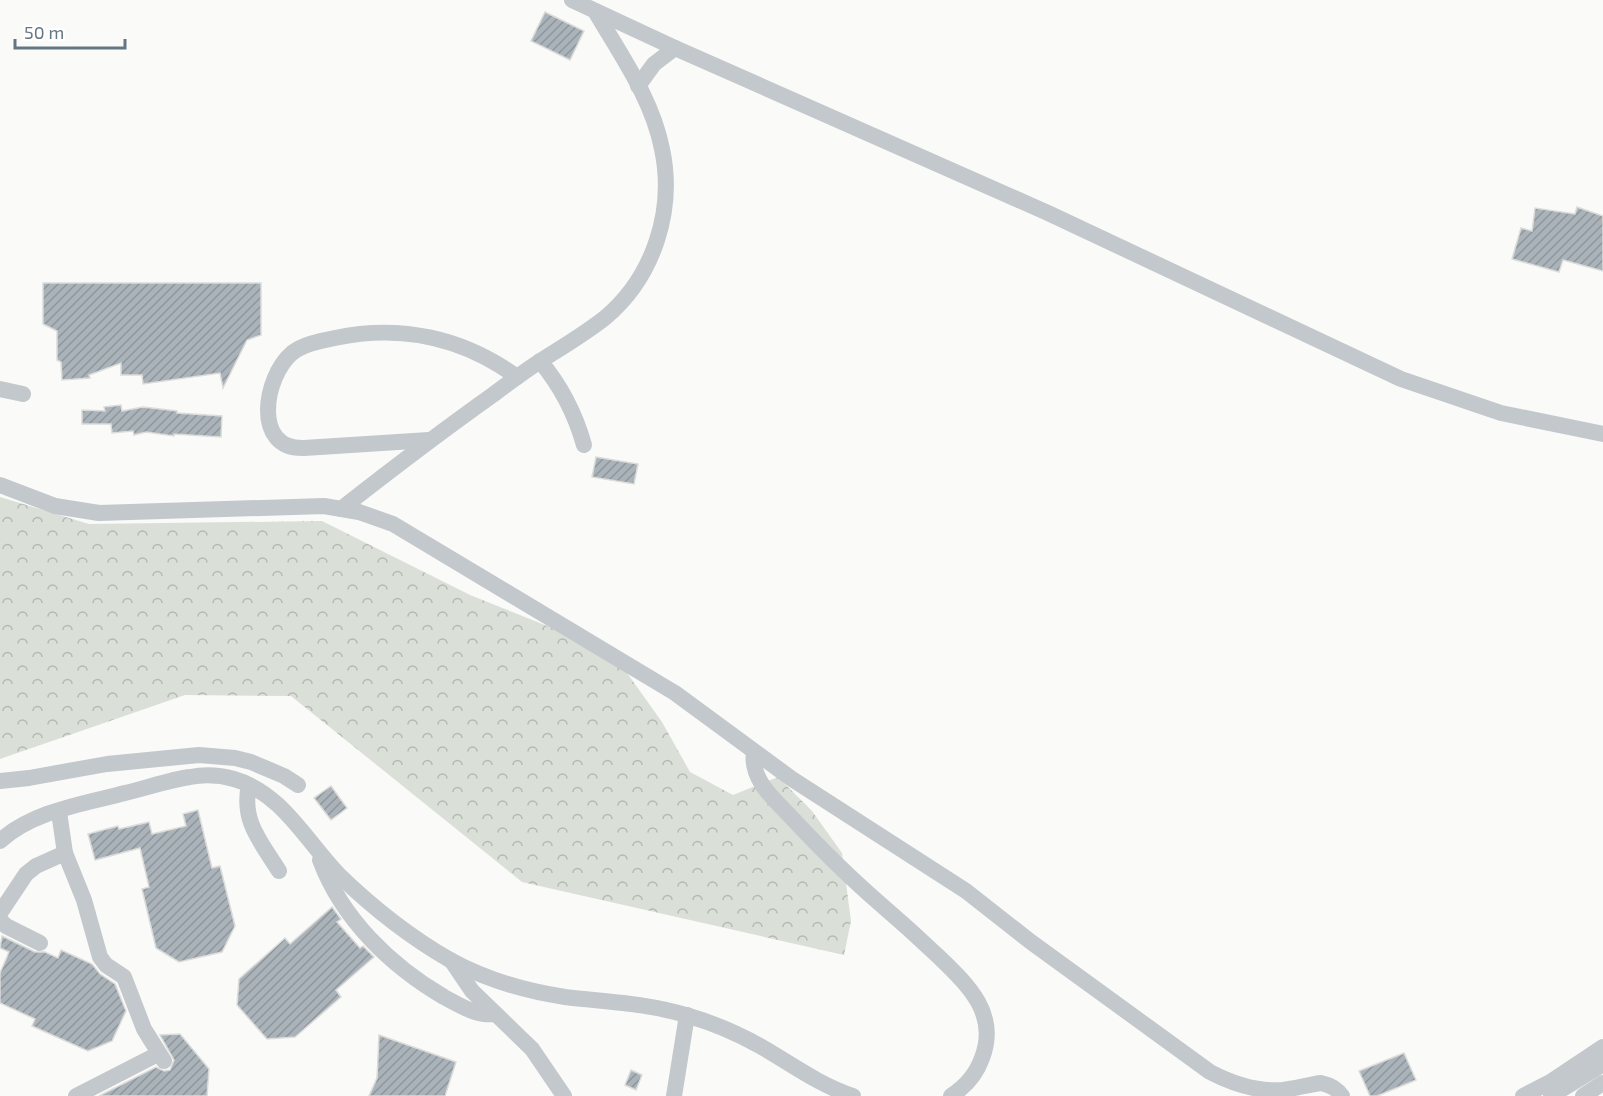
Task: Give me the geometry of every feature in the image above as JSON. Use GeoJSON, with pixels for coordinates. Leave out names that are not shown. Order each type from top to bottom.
{"type":"FeatureCollection","features":[{"type":"Feature","properties":{"kind":"lane"},"geometry":{"type":"LineString","coordinates":[[572,0],[1048,213],[1401,379],[1501,413],[1603,434]]}},
{"type":"Feature","properties":{"kind":"lane"},"geometry":{"type":"LineString","coordinates":[[341,508],[429,440],[608,316],[633,286],[653,252],[664,214],[665,171],[657,128],[649,106],[595,11]]}},
{"type":"Feature","properties":{"kind":"lane"},"geometry":{"type":"LineString","coordinates":[[638,86],[654,64],[675,48]]}},
{"type":"Feature","properties":{"kind":"lane"},"geometry":{"type":"LineString","coordinates":[[429,440],[290,447],[279,440],[269,422],[268,401],[273,379],[294,351],[310,344],[346,336],[380,333],[416,334],[451,342],[485,356],[517,377]]}},
{"type":"Feature","properties":{"kind":"lane"},"geometry":{"type":"LineString","coordinates":[[540,361],[567,399],[584,445]]}},
{"type":"Feature","properties":{"kind":"lane"},"geometry":{"type":"LineString","coordinates":[[0,389],[23,394]]}},
{"type":"Feature","properties":{"kind":"lane"},"geometry":{"type":"LineString","coordinates":[[0,485],[55,506],[99,513],[306,506],[341,508],[376,517],[409,532],[666,687],[830,805],[966,891],[1031,942],[1210,1072],[1239,1085],[1268,1090],[1327,1084],[1342,1096]]}},
{"type":"Feature","properties":{"kind":"lane"},"geometry":{"type":"LineString","coordinates":[[754,752],[753,765],[758,778],[787,813],[841,868],[933,951],[975,994],[986,1023],[984,1053],[970,1080],[951,1096]]}},
{"type":"Feature","properties":{"kind":"lane"},"geometry":{"type":"LineString","coordinates":[[0,781],[106,764],[199,755],[251,762],[276,772],[298,785]]}},
{"type":"Feature","properties":{"kind":"lane"},"geometry":{"type":"LineString","coordinates":[[0,841],[27,822],[59,812],[191,776],[220,776],[249,785],[275,802],[316,851],[365,899],[392,921],[450,960],[489,977],[536,991],[687,1015],[733,1032],[823,1084],[853,1096]]}},
{"type":"Feature","properties":{"kind":"lane"},"geometry":{"type":"LineString","coordinates":[[249,785],[246,805],[250,823],[279,871]]}},
{"type":"Feature","properties":{"kind":"lane"},"geometry":{"type":"LineString","coordinates":[[59,812],[65,853],[84,900],[100,957],[128,984],[144,1029],[161,1058],[76,1096]]}},
{"type":"Feature","properties":{"kind":"lane"},"geometry":{"type":"LineString","coordinates":[[316,851],[340,899],[372,939],[399,967],[417,981],[465,1009],[479,1014],[495,1014]]}},
{"type":"Feature","properties":{"kind":"lane"},"geometry":{"type":"LineString","coordinates":[[0,914],[26,874],[36,866],[65,853]]}},
{"type":"Feature","properties":{"kind":"lane"},"geometry":{"type":"LineString","coordinates":[[0,920],[6,926],[40,942]]}},
{"type":"Feature","properties":{"kind":"lane"},"geometry":{"type":"LineString","coordinates":[[450,960],[472,991],[532,1049],[564,1096]]}},
{"type":"Feature","properties":{"kind":"lane"},"geometry":{"type":"LineString","coordinates":[[674,1096],[687,1015]]}},
{"type":"Feature","properties":{"kind":"lane"},"geometry":{"type":"LineString","coordinates":[[1523,1096],[1552,1081],[1603,1047]]}},
{"type":"Feature","properties":{"kind":"lane"},"geometry":{"type":"LineString","coordinates":[[1551,1096],[1603,1064]]}},
{"type":"Feature","properties":{"kind":"lane"},"geometry":{"type":"LineString","coordinates":[[1583,1096],[1603,1083]]}},
{"type":"Feature","properties":{"kind":"green space"},"geometry":{"type":"Polygon","coordinates":[[[0,497],[89,524],[322,521],[470,595],[612,652],[662,722],[690,772],[733,795],[778,777],[812,811],[842,853],[851,921],[844,955],[522,882],[291,696],[185,695],[0,759],[0,497]]]}},
{"type":"Feature","properties":{"kind":"building"},"geometry":{"type":"Polygon","coordinates":[[[545,12],[584,31],[570,60],[531,41],[545,12]]]}},
{"type":"Feature","properties":{"kind":"building"},"geometry":{"type":"Polygon","coordinates":[[[1577,207],[1603,216],[1603,271],[1563,260],[1559,272],[1512,259],[1521,228],[1532,231],[1535,208],[1575,214],[1577,207]]]}},
{"type":"Feature","properties":{"kind":"building"},"geometry":{"type":"Polygon","coordinates":[[[43,283],[261,283],[261,335],[247,340],[223,388],[220,373],[143,384],[142,375],[121,375],[121,363],[89,375],[90,378],[62,380],[61,362],[57,360],[57,331],[43,324],[43,283]]]}},
{"type":"Feature","properties":{"kind":"building"},"geometry":{"type":"Polygon","coordinates":[[[121,405],[122,411],[143,407],[177,411],[177,413],[222,416],[221,437],[174,434],[174,436],[146,432],[134,435],[133,431],[112,433],[111,424],[82,424],[82,410],[105,411],[104,407],[121,405]]]}},
{"type":"Feature","properties":{"kind":"building"},"geometry":{"type":"Polygon","coordinates":[[[596,457],[638,464],[634,484],[592,477],[596,457]]]}},
{"type":"Feature","properties":{"kind":"building"},"geometry":{"type":"Polygon","coordinates":[[[331,786],[347,808],[331,820],[314,798],[331,786]]]}},
{"type":"Feature","properties":{"kind":"building"},"geometry":{"type":"Polygon","coordinates":[[[198,810],[212,868],[220,866],[235,926],[222,952],[179,962],[156,948],[142,889],[149,887],[140,848],[95,860],[88,834],[118,826],[119,829],[149,822],[152,834],[186,826],[183,814],[198,810]]]}},
{"type":"Feature","properties":{"kind":"building"},"geometry":{"type":"Polygon","coordinates":[[[332,907],[341,919],[337,922],[360,948],[363,946],[374,957],[336,990],[341,997],[295,1037],[267,1039],[237,1005],[239,979],[285,938],[290,944],[332,907]]]}},
{"type":"Feature","properties":{"kind":"building"},"geometry":{"type":"Polygon","coordinates":[[[2,936],[35,952],[45,952],[58,958],[61,950],[92,964],[100,974],[115,984],[126,1011],[112,1041],[88,1051],[32,1026],[35,1019],[0,1003],[0,973],[9,952],[0,948],[2,936]]]}},
{"type":"Feature","properties":{"kind":"building"},"geometry":{"type":"Polygon","coordinates":[[[180,1034],[209,1069],[207,1096],[99,1096],[156,1067],[164,1071],[170,1070],[174,1060],[160,1035],[180,1034]]]}},
{"type":"Feature","properties":{"kind":"building"},"geometry":{"type":"Polygon","coordinates":[[[379,1035],[456,1062],[445,1096],[369,1096],[377,1078],[379,1035]]]}},
{"type":"Feature","properties":{"kind":"building"},"geometry":{"type":"Polygon","coordinates":[[[1404,1053],[1416,1080],[1377,1096],[1370,1096],[1359,1071],[1404,1053]]]}},
{"type":"Feature","properties":{"kind":"building"},"geometry":{"type":"Polygon","coordinates":[[[631,1070],[642,1075],[636,1090],[625,1085],[631,1070]]]}}]}
